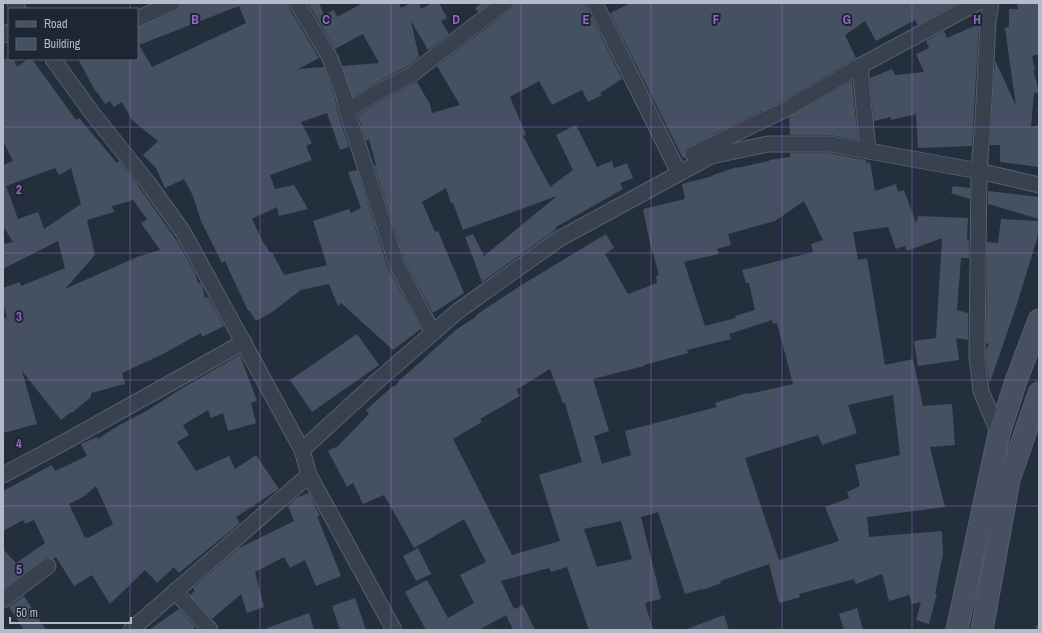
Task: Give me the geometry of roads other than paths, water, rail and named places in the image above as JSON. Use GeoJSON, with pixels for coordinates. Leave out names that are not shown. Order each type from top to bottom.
{"type":"FeatureCollection","features":[{"type":"Feature","properties":{"kind":"street"},"geometry":{"type":"LineString","coordinates":[[138,19],[174,3]]}},
{"type":"Feature","properties":{"kind":"street"},"geometry":{"type":"LineString","coordinates":[[298,3],[330,58],[344,96],[347,111],[397,265],[433,333]]}},
{"type":"Feature","properties":{"kind":"street"},"geometry":{"type":"LineString","coordinates":[[347,111],[378,92],[411,75],[505,3]]}},
{"type":"Feature","properties":{"kind":"street"},"geometry":{"type":"LineString","coordinates":[[595,3],[677,168]]}},
{"type":"Feature","properties":{"kind":"street"},"geometry":{"type":"LineString","coordinates":[[302,450],[375,383],[458,311],[559,239],[677,168],[977,3]]}},
{"type":"Feature","properties":{"kind":"street"},"geometry":{"type":"LineString","coordinates":[[991,3],[988,22],[979,171],[977,356],[981,391],[999,434]]}},
{"type":"Feature","properties":{"kind":"street"},"geometry":{"type":"LineString","coordinates":[[54,60],[92,113],[148,183],[183,232],[302,450],[309,475],[394,630]]}},
{"type":"Feature","properties":{"kind":"street"},"geometry":{"type":"LineString","coordinates":[[860,66],[868,151]]}},
{"type":"Feature","properties":{"kind":"street"},"geometry":{"type":"LineString","coordinates":[[677,168],[711,156],[768,144],[830,144],[979,171],[1039,185]]}},
{"type":"Feature","properties":{"kind":"street"},"geometry":{"type":"LineString","coordinates":[[957,630],[999,434],[1016,381],[1039,320]]}},
{"type":"Feature","properties":{"kind":"street"},"geometry":{"type":"LineString","coordinates":[[3,475],[64,443],[244,342]]}},
{"type":"Feature","properties":{"kind":"street"},"geometry":{"type":"LineString","coordinates":[[982,630],[1009,480],[1039,393]]}},
{"type":"Feature","properties":{"kind":"street"},"geometry":{"type":"LineString","coordinates":[[131,630],[309,475]]}},
{"type":"Feature","properties":{"kind":"street"},"geometry":{"type":"LineString","coordinates":[[3,600],[48,566]]}},
{"type":"Feature","properties":{"kind":"street"},"geometry":{"type":"LineString","coordinates":[[175,591],[210,630]]}}]}
